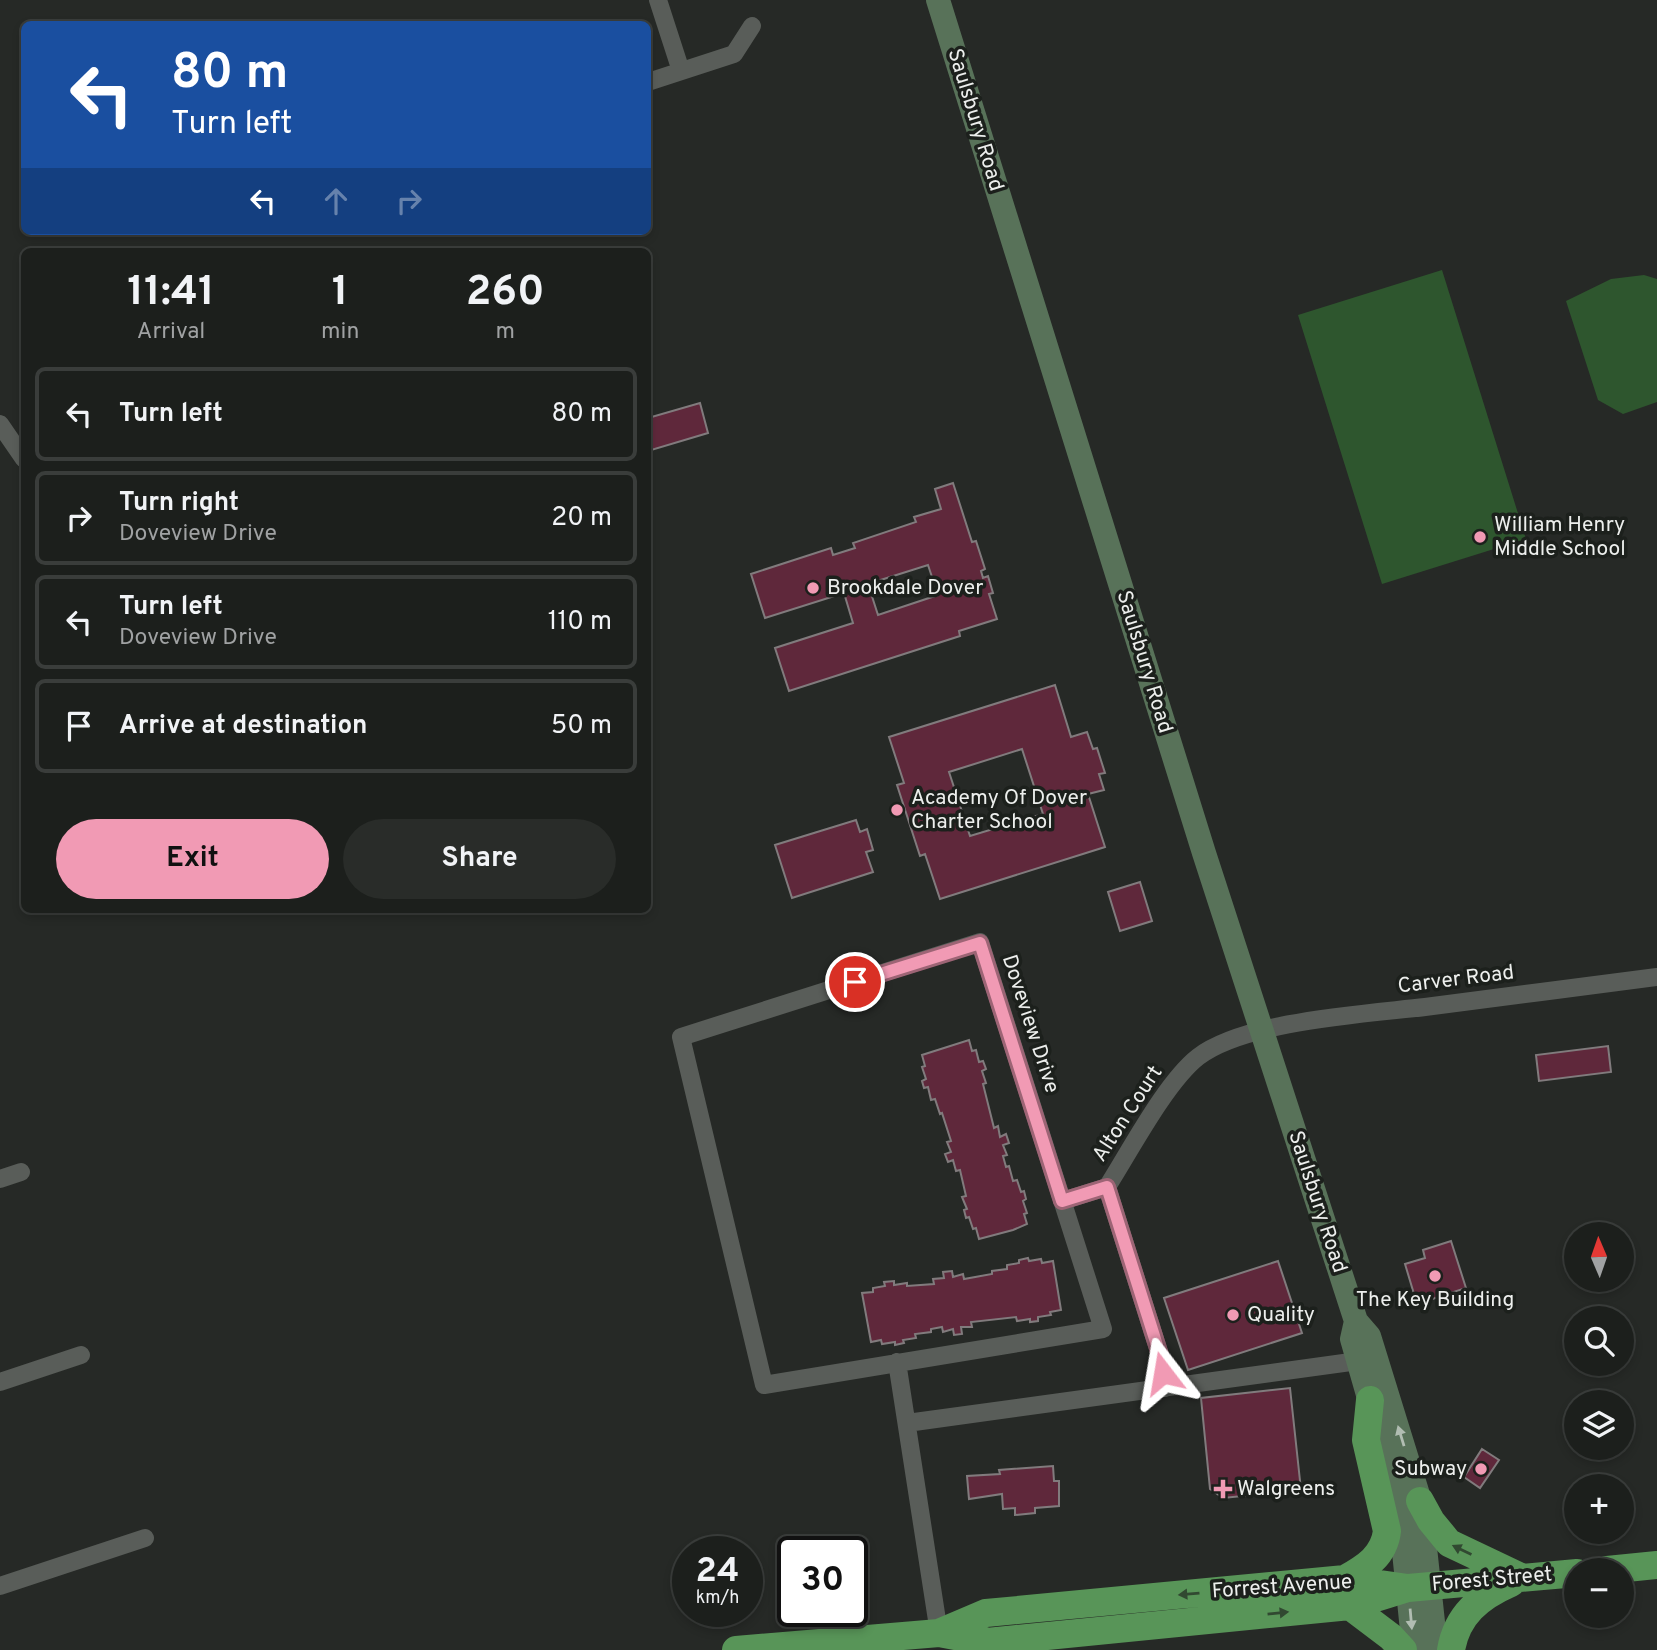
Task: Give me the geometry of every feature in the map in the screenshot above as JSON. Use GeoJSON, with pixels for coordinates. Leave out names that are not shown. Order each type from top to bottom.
{"type":"FeatureCollection","features":[{"type":"Feature","properties":{"kind":"highway"},"geometry":{"type":"LineString","coordinates":[[1370,1400],[1366,1440],[1387,1531],[1386,1541],[1347,1593],[1403,1650]]}},
{"type":"Feature","properties":{"kind":"highway"},"geometry":{"type":"LineString","coordinates":[[1420,1501],[1430,1521],[1449,1543],[1523,1578]]}},
{"type":"Feature","properties":{"kind":"highway"},"geometry":{"type":"LineString","coordinates":[[1634,1567],[1657,1565]]}},
{"type":"Feature","properties":{"kind":"highway","name":"Forest Street"},"geometry":{"type":"LineString","coordinates":[[1419,1587],[1564,1574]]}},
{"type":"Feature","properties":{"kind":"highway"},"geometry":{"type":"LineString","coordinates":[[1451,1650],[1453,1636],[1462,1618],[1478,1602],[1499,1588],[1523,1578]]}},
{"type":"Feature","properties":{"kind":"highway","name":"Forrest Avenue"},"geometry":{"type":"LineString","coordinates":[[736,1650],[939,1633],[986,1613],[1419,1587]]}},
{"type":"Feature","properties":{"kind":"main road","name":"Saulsbury Road"},"geometry":{"type":"LineString","coordinates":[[938,0],[1262,1031],[1356,1321],[1369,1336],[1420,1501],[1419,1587]]}},
{"type":"Feature","properties":{"kind":"main road","name":"Saulsbury Road"},"geometry":{"type":"LineString","coordinates":[[1356,1321],[1352,1339],[1399,1503],[1419,1587]]}},
{"type":"Feature","properties":{"kind":"main road"},"geometry":{"type":"LineString","coordinates":[[1413,1650],[1419,1587]]}},
{"type":"Feature","properties":{"kind":"main road"},"geometry":{"type":"LineString","coordinates":[[1419,1587],[1436,1650]]}},
{"type":"Feature","properties":{"kind":"street"},"geometry":{"type":"LineString","coordinates":[[658,0],[681,71]]}},
{"type":"Feature","properties":{"kind":"street"},"geometry":{"type":"LineString","coordinates":[[651,81],[734,54],[752,26]]}},
{"type":"Feature","properties":{"kind":"street"},"geometry":{"type":"LineString","coordinates":[[0,424],[21,455]]}},
{"type":"Feature","properties":{"kind":"street","name":"Doveview Drive"},"geometry":{"type":"LineString","coordinates":[[980,943],[1103,1329],[897,1362],[764,1385],[681,1037],[980,943]]}},
{"type":"Feature","properties":{"kind":"street","name":"Carver Road"},"geometry":{"type":"LineString","coordinates":[[1262,1031],[1290,1024],[1657,977]]}},
{"type":"Feature","properties":{"kind":"street","name":"Alton Court"},"geometry":{"type":"LineString","coordinates":[[1165,1388],[1161,1358],[1107,1187],[1152,1116],[1190,1064],[1216,1047],[1262,1031]]}},
{"type":"Feature","properties":{"kind":"street"},"geometry":{"type":"LineString","coordinates":[[0,1179],[22,1172]]}},
{"type":"Feature","properties":{"kind":"street"},"geometry":{"type":"LineString","coordinates":[[1062,1201],[1107,1187]]}},
{"type":"Feature","properties":{"kind":"street"},"geometry":{"type":"LineString","coordinates":[[0,1381],[81,1355]]}},
{"type":"Feature","properties":{"kind":"street"},"geometry":{"type":"LineString","coordinates":[[897,1362],[939,1633]]}},
{"type":"Feature","properties":{"kind":"street"},"geometry":{"type":"LineString","coordinates":[[906,1423],[1359,1362]]}},
{"type":"Feature","properties":{"kind":"street"},"geometry":{"type":"LineString","coordinates":[[0,1586],[145,1538]]}},
{"type":"Feature","properties":{"kind":"green space"},"geometry":{"type":"Polygon","coordinates":[[[1442,270],[1526,539],[1382,584],[1298,315],[1442,270]]]}},
{"type":"Feature","properties":{"kind":"green space"},"geometry":{"type":"Polygon","coordinates":[[[1644,275],[1657,279],[1657,402],[1623,414],[1598,400],[1566,301],[1611,279],[1644,275]]]}},
{"type":"Feature","properties":{"kind":"building"},"geometry":{"type":"Polygon","coordinates":[[[700,403],[708,433],[651,450],[651,417],[700,403]]]}},
{"type":"Feature","properties":{"kind":"building","name":"Brookdale Dover"},"geometry":{"type":"Polygon","coordinates":[[[953,483],[972,542],[976,541],[985,569],[981,571],[983,578],[988,576],[993,593],[989,594],[997,619],[959,631],[960,636],[789,691],[775,648],[853,623],[844,593],[765,618],[751,574],[831,548],[833,555],[855,548],[853,543],[916,522],[914,517],[941,509],[935,489],[953,483]],[[928,565],[868,584],[878,615],[938,595],[928,565]]]}},
{"type":"Feature","properties":{"kind":"building"},"geometry":{"type":"Polygon","coordinates":[[[1055,685],[1071,737],[1087,732],[1093,749],[1097,748],[1105,773],[1099,774],[1104,790],[1088,794],[1105,847],[940,899],[925,854],[920,856],[897,785],[904,783],[889,737],[1055,685]],[[1022,749],[949,772],[970,836],[1043,814],[1022,749]]]}},
{"type":"Feature","properties":{"kind":"building"},"geometry":{"type":"Polygon","coordinates":[[[856,820],[860,832],[867,829],[873,850],[866,852],[873,872],[792,898],[775,845],[856,820]]]}},
{"type":"Feature","properties":{"kind":"building"},"geometry":{"type":"Polygon","coordinates":[[[1140,882],[1152,921],[1120,931],[1108,892],[1140,882]]]}},
{"type":"Feature","properties":{"kind":"building"},"geometry":{"type":"Polygon","coordinates":[[[969,1040],[972,1051],[976,1050],[979,1062],[983,1061],[986,1069],[982,1071],[986,1083],[983,1084],[994,1128],[998,1126],[1000,1137],[1006,1134],[1009,1143],[1003,1145],[1007,1155],[1003,1156],[1013,1181],[1017,1180],[1021,1192],[1024,1191],[1026,1199],[1023,1201],[1027,1213],[1024,1214],[1027,1224],[979,1239],[976,1228],[973,1229],[969,1217],[966,1218],[964,1210],[967,1209],[962,1197],[966,1196],[960,1170],[956,1171],[953,1160],[948,1162],[945,1154],[951,1152],[947,1142],[951,1141],[942,1113],[940,1114],[935,1099],[931,1100],[928,1087],[924,1088],[922,1081],[926,1079],[922,1055],[969,1040]]]}},
{"type":"Feature","properties":{"kind":"building"},"geometry":{"type":"Polygon","coordinates":[[[1608,1046],[1611,1072],[1539,1081],[1536,1055],[1608,1046]]]}},
{"type":"Feature","properties":{"kind":"building","name":"The Key Building"},"geometry":{"type":"Polygon","coordinates":[[[1451,1241],[1466,1288],[1417,1304],[1405,1264],[1425,1258],[1423,1250],[1451,1241]]]}},
{"type":"Feature","properties":{"kind":"building"},"geometry":{"type":"Polygon","coordinates":[[[1028,1258],[1029,1261],[1041,1259],[1042,1263],[1053,1261],[1061,1310],[1038,1317],[1038,1321],[1017,1321],[1016,1317],[971,1322],[972,1327],[961,1327],[962,1334],[954,1335],[953,1329],[943,1332],[942,1327],[915,1334],[916,1338],[903,1340],[904,1343],[895,1345],[895,1342],[882,1344],[881,1340],[871,1342],[862,1293],[873,1292],[873,1288],[885,1286],[884,1282],[894,1281],[894,1285],[907,1283],[907,1286],[934,1284],[933,1279],[944,1278],[943,1272],[952,1271],[953,1277],[963,1274],[964,1279],[992,1274],[992,1271],[1007,1269],[1007,1265],[1028,1258]]]}},
{"type":"Feature","properties":{"kind":"building","name":"Quality"},"geometry":{"type":"Polygon","coordinates":[[[1278,1261],[1302,1333],[1188,1370],[1164,1298],[1278,1261]]]}},
{"type":"Feature","properties":{"kind":"building"},"geometry":{"type":"Polygon","coordinates":[[[1290,1388],[1301,1490],[1223,1498],[1210,1489],[1201,1398],[1290,1388]]]}},
{"type":"Feature","properties":{"kind":"building","name":"Subway"},"geometry":{"type":"Polygon","coordinates":[[[1482,1449],[1499,1460],[1480,1488],[1464,1477],[1482,1449]]]}},
{"type":"Feature","properties":{"kind":"building"},"geometry":{"type":"Polygon","coordinates":[[[1053,1466],[1054,1481],[1059,1481],[1059,1506],[1035,1508],[1035,1513],[1015,1515],[1015,1508],[1003,1509],[1002,1494],[969,1499],[967,1476],[1000,1474],[999,1470],[1053,1466]]]}},
{"type":"Feature","properties":{"kind":"place","name":"William Henry Middle School"},"geometry":{"type":"Point","coordinates":[1480,537]}},
{"type":"Feature","properties":{"kind":"place","name":"Brookdale Dover"},"geometry":{"type":"Point","coordinates":[813,588]}},
{"type":"Feature","properties":{"kind":"place","name":"Academy Of Dover Charter School"},"geometry":{"type":"Point","coordinates":[897,810]}},
{"type":"Feature","properties":{"kind":"place","name":"The Key Building"},"geometry":{"type":"Point","coordinates":[1435,1276]}},
{"type":"Feature","properties":{"kind":"place","name":"Quality"},"geometry":{"type":"Point","coordinates":[1233,1315]}},
{"type":"Feature","properties":{"kind":"place","name":"Subway"},"geometry":{"type":"Point","coordinates":[1481,1469]}},
{"type":"Feature","properties":{"kind":"place","name":"Walgreens"},"geometry":{"type":"Point","coordinates":[1223,1489]}},
{"type":"Feature","properties":{"kind":"route"},"geometry":{"type":"LineString","coordinates":[[855,982],[980,943],[1062,1201],[1107,1187],[1161,1358],[1163,1373]]}}]}
